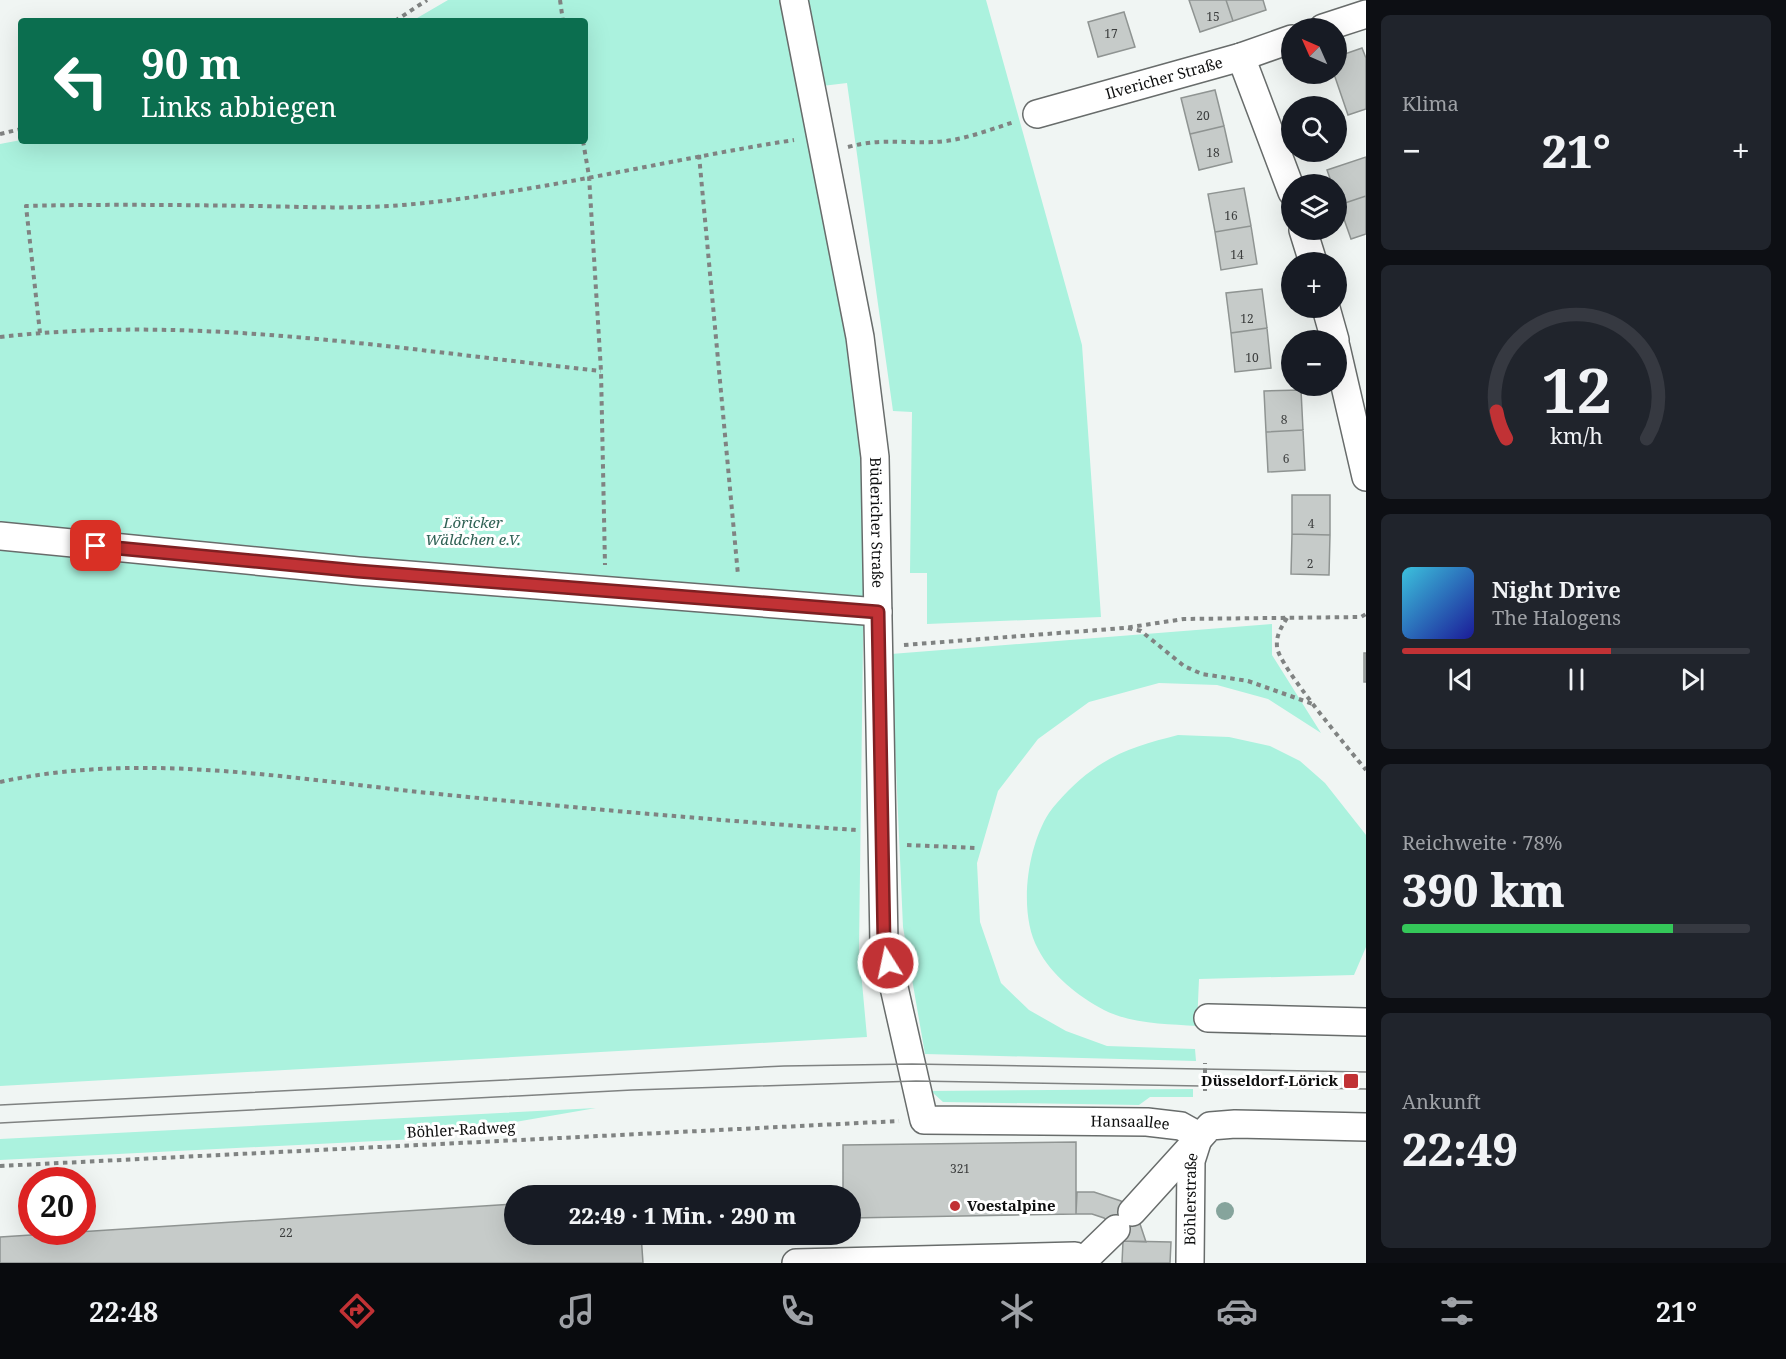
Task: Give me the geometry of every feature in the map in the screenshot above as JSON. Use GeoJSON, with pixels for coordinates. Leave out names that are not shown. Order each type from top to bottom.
{"type":"FeatureCollection","features":[{"type":"Feature","properties":{"kind":"street","name":"Büdericher Straße"},"geometry":{"type":"LineString","coordinates":[[794,0],[860,337],[875,458],[884,943],[924,1120]]}},
{"type":"Feature","properties":{"kind":"street"},"geometry":{"type":"LineString","coordinates":[[1347,20],[1366,14]]}},
{"type":"Feature","properties":{"kind":"street","name":"Ilvericher Straße"},"geometry":{"type":"LineString","coordinates":[[1037,114],[1241,57],[1281,43]]}},
{"type":"Feature","properties":{"kind":"street"},"geometry":{"type":"LineString","coordinates":[[1241,57],[1285,174]]}},
{"type":"Feature","properties":{"kind":"street"},"geometry":{"type":"LineString","coordinates":[[1347,395],[1366,477]]}},
{"type":"Feature","properties":{"kind":"street"},"geometry":{"type":"LineString","coordinates":[[0,536],[358,571],[878,612]]}},
{"type":"Feature","properties":{"kind":"street"},"geometry":{"type":"LineString","coordinates":[[1208,1018],[1366,1022]]}},
{"type":"Feature","properties":{"kind":"street","name":"Hansaallee"},"geometry":{"type":"LineString","coordinates":[[924,1120],[1147,1122],[1181,1126],[1199,1136]]}},
{"type":"Feature","properties":{"kind":"street"},"geometry":{"type":"LineString","coordinates":[[796,1263],[1075,1256],[1084,1262],[1210,1126],[1235,1124],[1366,1127]]}},
{"type":"Feature","properties":{"kind":"street","name":"Böhlerstraße"},"geometry":{"type":"LineString","coordinates":[[1190,1263],[1191,1161],[1199,1136]]}},
{"type":"Feature","properties":{"kind":"path"},"geometry":{"type":"LineString","coordinates":[[400,18],[427,0]]}},
{"type":"Feature","properties":{"kind":"path"},"geometry":{"type":"LineString","coordinates":[[560,0],[563,18]]}},
{"type":"Feature","properties":{"kind":"path"},"geometry":{"type":"LineString","coordinates":[[40,333],[26,207],[100,204],[348,207],[403,205],[589,176],[699,154],[879,141],[947,141],[1037,114]]}},
{"type":"Feature","properties":{"kind":"path"},"geometry":{"type":"LineString","coordinates":[[0,134],[18,130]]}},
{"type":"Feature","properties":{"kind":"path"},"geometry":{"type":"LineString","coordinates":[[584,144],[589,176],[601,371],[606,590]]}},
{"type":"Feature","properties":{"kind":"path"},"geometry":{"type":"LineString","coordinates":[[699,154],[740,601]]}},
{"type":"Feature","properties":{"kind":"path"},"geometry":{"type":"LineString","coordinates":[[0,338],[40,333],[154,329],[252,334],[601,371]]}},
{"type":"Feature","properties":{"kind":"path"},"geometry":{"type":"LineString","coordinates":[[879,648],[1124,627],[1184,619],[1360,617],[1366,614]]}},
{"type":"Feature","properties":{"kind":"path"},"geometry":{"type":"LineString","coordinates":[[1287,618],[1278,633],[1277,650],[1313,704],[1366,770]]}},
{"type":"Feature","properties":{"kind":"path"},"geometry":{"type":"LineString","coordinates":[[1124,627],[1141,631],[1184,666],[1202,674],[1248,681],[1313,704]]}},
{"type":"Feature","properties":{"kind":"path"},"geometry":{"type":"LineString","coordinates":[[0,782],[110,769],[203,769],[976,848]]}},
{"type":"Feature","properties":{"kind":"path"},"geometry":{"type":"LineString","coordinates":[[1205,1063],[1205,1091]]}},
{"type":"Feature","properties":{"kind":"path","name":"Böhler-Radweg"},"geometry":{"type":"LineString","coordinates":[[0,1166],[924,1120]]}},
{"type":"Feature","properties":{"kind":"green space","name":"Löricker Wäldchen e.V."},"geometry":{"type":"Polygon","coordinates":[[[448,0],[785,0],[866,411],[859,950],[867,1037],[0,1086],[0,144],[18,141],[18,144],[588,144],[588,18],[417,18],[448,0]]]}},
{"type":"Feature","properties":{"kind":"green space"},"geometry":{"type":"Polygon","coordinates":[[[804,0],[986,0],[1082,345],[1101,617],[927,624],[927,573],[910,573],[912,412],[893,411],[847,83],[822,86],[804,0]]]}},
{"type":"Feature","properties":{"kind":"green space"},"geometry":{"type":"Polygon","coordinates":[[[1272,624],[1272,655],[1321,733],[1268,699],[1217,685],[1159,683],[1089,702],[1038,739],[998,791],[977,863],[980,922],[1001,983],[1029,1010],[1066,1031],[1107,1046],[1195,1049],[1196,1061],[925,1054],[903,927],[891,654],[1272,624]]]}},
{"type":"Feature","properties":{"kind":"green space"},"geometry":{"type":"Polygon","coordinates":[[[1178,735],[1229,737],[1270,746],[1300,761],[1325,783],[1366,835],[1366,947],[1354,975],[1199,979],[1197,1026],[1138,1021],[1115,1015],[1085,998],[1050,968],[1038,949],[1028,917],[1028,880],[1041,827],[1049,813],[1074,785],[1101,764],[1133,748],[1178,735]]]}},
{"type":"Feature","properties":{"kind":"green space"},"geometry":{"type":"Polygon","coordinates":[[[1193,1089],[1193,1097],[1150,1097],[1139,1105],[943,1102],[931,1091],[1193,1089]]]}},
{"type":"Feature","properties":{"kind":"green space"},"geometry":{"type":"Polygon","coordinates":[[[596,1108],[416,1139],[0,1160],[0,1139],[596,1108]]]}},
{"type":"Feature","properties":{"kind":"building"},"geometry":{"type":"Polygon","coordinates":[[[1189,0],[1226,0],[1233,21],[1200,32],[1189,0]]]}},
{"type":"Feature","properties":{"kind":"building"},"geometry":{"type":"Polygon","coordinates":[[[1226,0],[1263,0],[1266,10],[1233,21],[1226,0]]]}},
{"type":"Feature","properties":{"kind":"building"},"geometry":{"type":"Polygon","coordinates":[[[1124,12],[1135,47],[1098,57],[1088,22],[1124,12]]]}},
{"type":"Feature","properties":{"kind":"building"},"geometry":{"type":"Polygon","coordinates":[[[1362,48],[1366,58],[1366,109],[1348,115],[1347,96],[1342,96],[1337,84],[1347,84],[1347,53],[1362,48]]]}},
{"type":"Feature","properties":{"kind":"building"},"geometry":{"type":"Polygon","coordinates":[[[1215,90],[1224,126],[1190,134],[1181,98],[1215,90]]]}},
{"type":"Feature","properties":{"kind":"building"},"geometry":{"type":"Polygon","coordinates":[[[1224,126],[1232,162],[1199,170],[1190,134],[1224,126]]]}},
{"type":"Feature","properties":{"kind":"building"},"geometry":{"type":"Polygon","coordinates":[[[1366,157],[1366,196],[1347,202],[1347,174],[1328,174],[1327,170],[1366,157]]]}},
{"type":"Feature","properties":{"kind":"building"},"geometry":{"type":"Polygon","coordinates":[[[1244,188],[1251,226],[1215,232],[1208,194],[1244,188]]]}},
{"type":"Feature","properties":{"kind":"building"},"geometry":{"type":"Polygon","coordinates":[[[1366,196],[1366,234],[1351,239],[1347,228],[1347,202],[1366,196]]]}},
{"type":"Feature","properties":{"kind":"building"},"geometry":{"type":"Polygon","coordinates":[[[1251,226],[1257,264],[1221,270],[1215,232],[1251,226]]]}},
{"type":"Feature","properties":{"kind":"building"},"geometry":{"type":"Polygon","coordinates":[[[1262,289],[1267,328],[1231,333],[1226,293],[1262,289]]]}},
{"type":"Feature","properties":{"kind":"building"},"geometry":{"type":"Polygon","coordinates":[[[1267,328],[1271,368],[1235,372],[1231,333],[1267,328]]]}},
{"type":"Feature","properties":{"kind":"building"},"geometry":{"type":"Polygon","coordinates":[[[1264,391],[1281,391],[1281,396],[1301,396],[1303,430],[1266,432],[1264,391]]]}},
{"type":"Feature","properties":{"kind":"building"},"geometry":{"type":"Polygon","coordinates":[[[1303,430],[1305,470],[1268,472],[1266,432],[1303,430]]]}},
{"type":"Feature","properties":{"kind":"building"},"geometry":{"type":"Polygon","coordinates":[[[1292,495],[1330,495],[1330,535],[1292,534],[1292,495]]]}},
{"type":"Feature","properties":{"kind":"building"},"geometry":{"type":"Polygon","coordinates":[[[1292,534],[1330,535],[1329,575],[1291,574],[1292,534]]]}},
{"type":"Feature","properties":{"kind":"building"},"geometry":{"type":"Polygon","coordinates":[[[1364,653],[1366,653],[1366,682],[1364,682],[1364,653]]]}},
{"type":"Feature","properties":{"kind":"building"},"geometry":{"type":"Polygon","coordinates":[[[1076,1142],[1076,1214],[861,1218],[861,1185],[843,1185],[843,1145],[1076,1142]]]}},
{"type":"Feature","properties":{"kind":"building"},"geometry":{"type":"Polygon","coordinates":[[[1077,1192],[1094,1192],[1121,1201],[1139,1221],[1146,1242],[1123,1241],[1120,1234],[1104,1218],[1092,1214],[1076,1214],[1077,1192]]]}},
{"type":"Feature","properties":{"kind":"building"},"geometry":{"type":"Polygon","coordinates":[[[504,1205],[504,1245],[642,1245],[643,1263],[0,1263],[0,1237],[18,1236],[18,1245],[96,1245],[96,1231],[504,1205]]]}},
{"type":"Feature","properties":{"kind":"building"},"geometry":{"type":"Polygon","coordinates":[[[1123,1241],[1171,1242],[1170,1263],[1122,1263],[1123,1241]]]}},
{"type":"Feature","properties":{"kind":"tram line"},"geometry":{"type":"LineString","coordinates":[[0,1105],[784,1066],[912,1064],[1366,1072]]}},
{"type":"Feature","properties":{"kind":"tram line"},"geometry":{"type":"LineString","coordinates":[[0,1123],[632,1090],[916,1081],[1366,1089]]}},
{"type":"Feature","properties":{"kind":"place","name":"Düsseldorf-Lörick"},"geometry":{"type":"Point","coordinates":[1351,1081]}},
{"type":"Feature","properties":{"kind":"place","name":"Voestalpine"},"geometry":{"type":"Point","coordinates":[955,1206]}},
{"type":"Feature","properties":{"kind":"route"},"geometry":{"type":"LineString","coordinates":[[96,546],[358,571],[878,612],[884,943],[888,963]]}}]}
